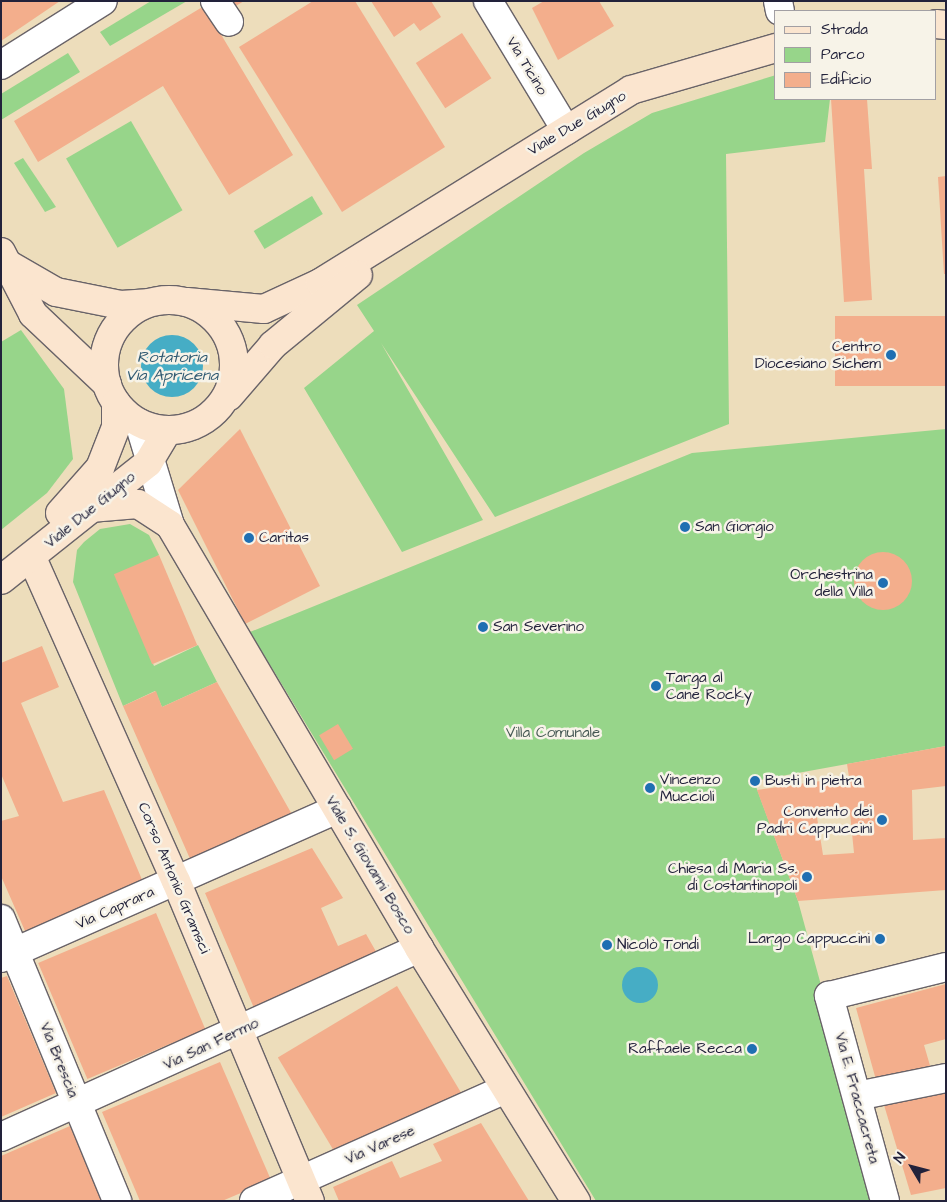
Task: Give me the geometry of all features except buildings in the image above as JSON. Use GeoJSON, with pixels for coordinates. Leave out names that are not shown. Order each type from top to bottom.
{"type":"FeatureCollection","features":[{"type":"Feature","properties":{"kind":"main road","name":"Viale Due Giugno"},"geometry":{"type":"LineString","coordinates":[[1,571],[79,496],[100,468],[116,427],[104,364],[116,327],[147,303],[187,302],[264,309],[320,283],[420,218],[632,90],[774,49]]}},
{"type":"Feature","properties":{"kind":"main road","name":"Viale Due Giugno"},"geometry":{"type":"LineString","coordinates":[[111,394],[139,423],[167,431],[190,428],[210,417],[273,345],[420,218]]}},
{"type":"Feature","properties":{"kind":"main road"},"geometry":{"type":"LineString","coordinates":[[5,259],[56,292],[121,305],[147,303]]}},
{"type":"Feature","properties":{"kind":"main road"},"geometry":{"type":"LineString","coordinates":[[5,259],[33,314],[111,394]]}},
{"type":"Feature","properties":{"kind":"main road","name":"Viale Due Giugno"},"geometry":{"type":"LineString","coordinates":[[187,302],[205,310],[231,341],[235,361],[225,400]]}},
{"type":"Feature","properties":{"kind":"main road","name":"Viale Due Giugno"},"geometry":{"type":"LineString","coordinates":[[1,580],[32,558],[90,508],[148,463],[167,431]]}},
{"type":"Feature","properties":{"kind":"main road","name":"Viale S. Giovanni Bosco"},"geometry":{"type":"LineString","coordinates":[[90,508],[138,504],[170,525],[419,948],[576,1201]]}},
{"type":"Feature","properties":{"kind":"main road","name":"Corso Antonio Gramsci"},"geometry":{"type":"LineString","coordinates":[[32,558],[176,881],[306,1190]]}},
{"type":"Feature","properties":{"kind":"street"},"geometry":{"type":"LineString","coordinates":[[1,65],[103,1]]}},
{"type":"Feature","properties":{"kind":"street","name":"Via Ticino"},"geometry":{"type":"LineString","coordinates":[[488,1],[566,130]]}},
{"type":"Feature","properties":{"kind":"street","name":"Viale S. Giovanni Bosco"},"geometry":{"type":"LineString","coordinates":[[139,423],[148,463],[170,525]]}},
{"type":"Feature","properties":{"kind":"street","name":"Via Caprara"},"geometry":{"type":"LineString","coordinates":[[8,955],[337,809]]}},
{"type":"Feature","properties":{"kind":"street","name":"Via Brescia"},"geometry":{"type":"LineString","coordinates":[[1,919],[8,955],[77,1105],[117,1201]]}},
{"type":"Feature","properties":{"kind":"street","name":"Via San Fermo"},"geometry":{"type":"LineString","coordinates":[[1,1137],[77,1105],[419,948]]}},
{"type":"Feature","properties":{"kind":"street","name":"Via E. Fraccacreta"},"geometry":{"type":"LineString","coordinates":[[886,1201],[829,996],[946,967]]}},
{"type":"Feature","properties":{"kind":"street"},"geometry":{"type":"LineString","coordinates":[[857,1096],[946,1078]]}},
{"type":"Feature","properties":{"kind":"street","name":"Via Varese"},"geometry":{"type":"LineString","coordinates":[[254,1201],[306,1190],[505,1089]]}},
{"type":"Feature","properties":{"kind":"green space"},"geometry":{"type":"Polygon","coordinates":[[[151,1],[187,1],[110,46],[100,32],[151,1]]]}},
{"type":"Feature","properties":{"kind":"green space"},"geometry":{"type":"Polygon","coordinates":[[[68,53],[80,72],[1,120],[1,94],[68,53]]]}},
{"type":"Feature","properties":{"kind":"green space"},"geometry":{"type":"Polygon","coordinates":[[[774,76],[774,100],[830,100],[825,142],[726,154],[729,424],[495,517],[381,343],[483,520],[402,552],[304,388],[374,331],[357,305],[584,153],[652,113],[774,76]]]}},
{"type":"Feature","properties":{"kind":"green space"},"geometry":{"type":"Polygon","coordinates":[[[131,121],[182,210],[118,248],[66,158],[131,121]]]}},
{"type":"Feature","properties":{"kind":"green space"},"geometry":{"type":"Polygon","coordinates":[[[23,158],[56,207],[45,212],[14,163],[23,158]]]}},
{"type":"Feature","properties":{"kind":"green space"},"geometry":{"type":"Polygon","coordinates":[[[312,196],[323,214],[265,249],[254,231],[312,196]]]}},
{"type":"Feature","properties":{"kind":"green space"},"geometry":{"type":"Polygon","coordinates":[[[21,330],[64,389],[73,459],[47,493],[1,530],[1,342],[21,330]]]}},
{"type":"Feature","properties":{"kind":"green space","name":"Villa Comunale"},"geometry":{"type":"Polygon","coordinates":[[[946,429],[946,746],[754,781],[798,901],[880,1201],[596,1201],[250,632],[692,453],[946,429]]]}},
{"type":"Feature","properties":{"kind":"green space"},"geometry":{"type":"Polygon","coordinates":[[[130,524],[149,535],[159,555],[118,581],[154,666],[198,645],[217,682],[162,707],[155,691],[123,706],[73,582],[77,550],[84,542],[100,529],[130,524]]]}},
{"type":"Feature","properties":{"kind":"water","name":"Rotatoria Via Apricena"},"geometry":{"type":"Polygon","coordinates":[[[166,335],[178,335],[194,344],[201,354],[203,366],[201,378],[194,388],[178,397],[166,397],[155,392],[146,383],[141,372],[141,360],[146,349],[155,340],[166,335]]]}},
{"type":"Feature","properties":{"kind":"water"},"geometry":{"type":"Polygon","coordinates":[[[640,967],[647,968],[653,972],[657,978],[657,992],[653,998],[647,1002],[640,1003],[633,1002],[627,998],[623,992],[622,985],[623,978],[627,972],[633,968],[640,967]]]}},
{"type":"Feature","properties":{"kind":"place","name":"Centro Diocesiano Sichem"},"geometry":{"type":"Point","coordinates":[891,355]}},
{"type":"Feature","properties":{"kind":"place","name":"San Giorgio"},"geometry":{"type":"Point","coordinates":[685,527]}},
{"type":"Feature","properties":{"kind":"place","name":"Caritas"},"geometry":{"type":"Point","coordinates":[249,538]}},
{"type":"Feature","properties":{"kind":"place","name":"Orchestrina della Villa"},"geometry":{"type":"Point","coordinates":[883,583]}},
{"type":"Feature","properties":{"kind":"place","name":"San Severino"},"geometry":{"type":"Point","coordinates":[483,627]}},
{"type":"Feature","properties":{"kind":"place","name":"Targa al Cane Rocky"},"geometry":{"type":"Point","coordinates":[656,686]}},
{"type":"Feature","properties":{"kind":"place","name":"Busti in pietra"},"geometry":{"type":"Point","coordinates":[755,781]}},
{"type":"Feature","properties":{"kind":"place","name":"Vincenzo Muccioli"},"geometry":{"type":"Point","coordinates":[650,788]}},
{"type":"Feature","properties":{"kind":"place","name":"Convento dei Padri Cappuccini"},"geometry":{"type":"Point","coordinates":[882,820]}},
{"type":"Feature","properties":{"kind":"place","name":"Chiesa di Maria Ss. di Costantinopoli"},"geometry":{"type":"Point","coordinates":[807,877]}},
{"type":"Feature","properties":{"kind":"place","name":"Largo Cappuccini"},"geometry":{"type":"Point","coordinates":[880,939]}},
{"type":"Feature","properties":{"kind":"place","name":"Nicolò Tondi"},"geometry":{"type":"Point","coordinates":[607,945]}},
{"type":"Feature","properties":{"kind":"place","name":"Raffaele Recca"},"geometry":{"type":"Point","coordinates":[752,1049]}}]}
